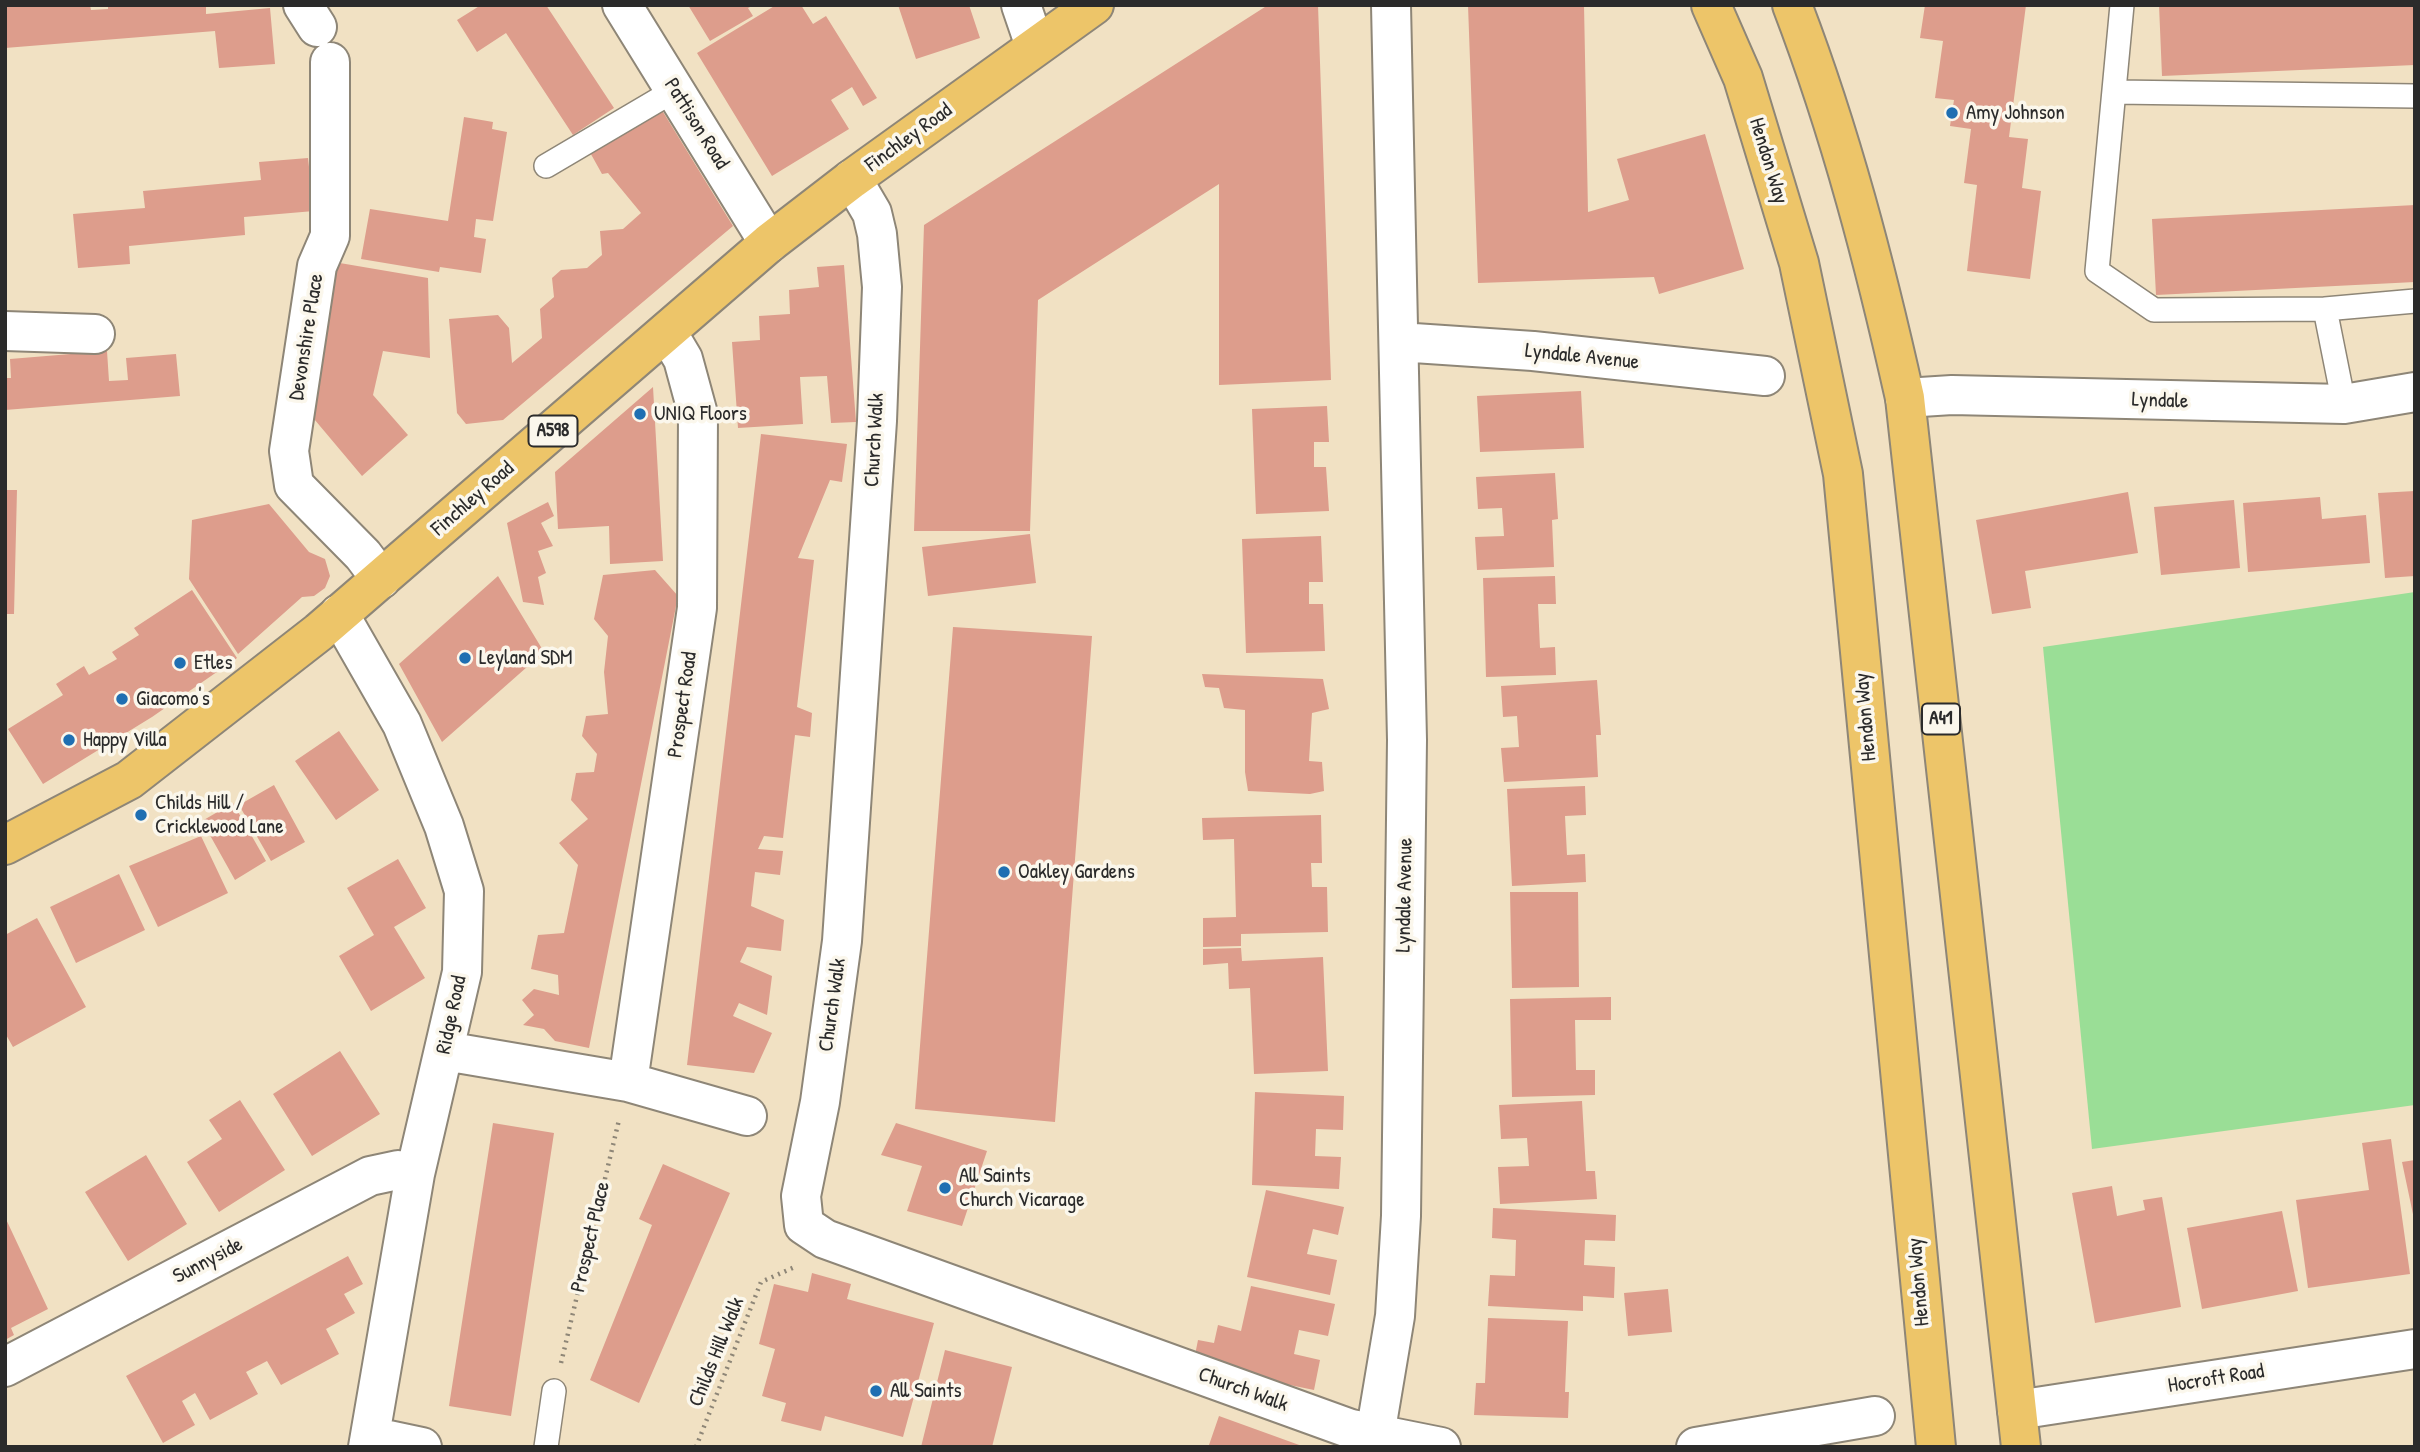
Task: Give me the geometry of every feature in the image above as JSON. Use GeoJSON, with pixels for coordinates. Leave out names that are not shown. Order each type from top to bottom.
{"type":"FeatureCollection","features":[{"type":"Feature","properties":{"kind":"main road","name":"Finchley Road"},"geometry":{"type":"LineString","coordinates":[[5,845],[129,780],[381,579],[769,243],[852,179],[1094,5]]}},
{"type":"Feature","properties":{"kind":"main road","name":"Hendon Way"},"geometry":{"type":"LineString","coordinates":[[1711,5],[1743,78],[1800,263],[1843,474],[1936,1447]]}},
{"type":"Feature","properties":{"kind":"main road","name":"A41"},"geometry":{"type":"LineString","coordinates":[[1792,5],[1825,92],[1867,236],[1905,398],[2021,1447]]}},
{"type":"Feature","properties":{"kind":"street","name":"Pattison Road"},"geometry":{"type":"LineString","coordinates":[[622,5],[769,243]]}},
{"type":"Feature","properties":{"kind":"street"},"geometry":{"type":"LineString","coordinates":[[1021,5],[1035,46]]}},
{"type":"Feature","properties":{"kind":"street","name":"Lyndale Avenue"},"geometry":{"type":"LineString","coordinates":[[1375,1440],[1395,1315],[1401,1216],[1407,740],[1391,5]]}},
{"type":"Feature","properties":{"kind":"street","name":"Devonshire Place"},"geometry":{"type":"LineString","coordinates":[[317,31],[330,236],[317,266],[289,451],[294,485],[363,555],[381,579]]}},
{"type":"Feature","properties":{"kind":"street","name":"Church Walk"},"geometry":{"type":"LineString","coordinates":[[852,179],[872,213],[878,247],[882,287],[877,421],[842,941],[820,1102],[800,1196],[804,1225],[838,1244],[1375,1440]]}},
{"type":"Feature","properties":{"kind":"street"},"geometry":{"type":"LineString","coordinates":[[5,331],[94,334]]}},
{"type":"Feature","properties":{"kind":"street","name":"Prospect Road"},"geometry":{"type":"LineString","coordinates":[[628,1082],[696,608],[698,414],[683,359],[667,332]]}},
{"type":"Feature","properties":{"kind":"street","name":"Lyndale Avenue"},"geometry":{"type":"LineString","coordinates":[[1399,342],[1533,351],[1765,376]]}},
{"type":"Feature","properties":{"kind":"street","name":"Lyndale"},"geometry":{"type":"LineString","coordinates":[[1905,398],[1952,395],[2344,404],[2415,393]]}},
{"type":"Feature","properties":{"kind":"street","name":"Ridge Road"},"geometry":{"type":"LineString","coordinates":[[339,614],[402,724],[444,826],[464,891],[462,972],[415,1174],[369,1442],[422,1447]]}},
{"type":"Feature","properties":{"kind":"street"},"geometry":{"type":"LineString","coordinates":[[445,1051],[628,1082],[747,1116]]}},
{"type":"Feature","properties":{"kind":"street","name":"Sunnyside"},"geometry":{"type":"LineString","coordinates":[[5,1367],[370,1176],[398,1170],[415,1174]]}},
{"type":"Feature","properties":{"kind":"street","name":"Hocroft Road"},"geometry":{"type":"LineString","coordinates":[[2017,1410],[2415,1349]]}},
{"type":"Feature","properties":{"kind":"street"},"geometry":{"type":"LineString","coordinates":[[1696,1447],[1875,1416]]}},
{"type":"Feature","properties":{"kind":"street"},"geometry":{"type":"LineString","coordinates":[[1375,1440],[1441,1447]]}},
{"type":"Feature","properties":{"kind":"lane"},"geometry":{"type":"LineString","coordinates":[[2122,5],[2096,271],[2154,310],[2325,309],[2415,301]]}},
{"type":"Feature","properties":{"kind":"lane"},"geometry":{"type":"LineString","coordinates":[[546,166],[675,90]]}},
{"type":"Feature","properties":{"kind":"lane"},"geometry":{"type":"LineString","coordinates":[[2115,92],[2415,96]]}},
{"type":"Feature","properties":{"kind":"lane"},"geometry":{"type":"LineString","coordinates":[[2325,309],[2344,404]]}},
{"type":"Feature","properties":{"kind":"lane"},"geometry":{"type":"LineString","coordinates":[[547,1447],[554,1391]]}},
{"type":"Feature","properties":{"kind":"path","name":"Prospect Place"},"geometry":{"type":"LineString","coordinates":[[554,1391],[628,1082]]}},
{"type":"Feature","properties":{"kind":"path","name":"Childs Hill Walk"},"geometry":{"type":"LineString","coordinates":[[696,1447],[761,1282],[799,1265]]}},
{"type":"Feature","properties":{"kind":"green space"},"geometry":{"type":"Polygon","coordinates":[[[2415,592],[2415,1105],[2092,1149],[2043,647],[2415,592]]]}},
{"type":"Feature","properties":{"kind":"building"},"geometry":{"type":"Polygon","coordinates":[[[5,5],[90,5],[91,10],[108,9],[108,5],[206,5],[206,14],[270,8],[275,64],[219,68],[215,31],[5,48],[5,5]]]}},
{"type":"Feature","properties":{"kind":"building"},"geometry":{"type":"Polygon","coordinates":[[[481,5],[546,5],[614,108],[573,135],[506,33],[477,52],[457,20],[481,5]]]}},
{"type":"Feature","properties":{"kind":"building"},"geometry":{"type":"Polygon","coordinates":[[[688,5],[754,5],[748,8],[753,16],[710,41],[688,5]]]}},
{"type":"Feature","properties":{"kind":"building"},"geometry":{"type":"Polygon","coordinates":[[[776,5],[801,5],[813,24],[826,16],[877,98],[863,106],[852,87],[831,100],[849,129],[772,176],[697,53],[776,5]]]}},
{"type":"Feature","properties":{"kind":"building"},"geometry":{"type":"Polygon","coordinates":[[[898,5],[969,5],[980,38],[916,59],[898,5]]]}},
{"type":"Feature","properties":{"kind":"building"},"geometry":{"type":"Polygon","coordinates":[[[1268,5],[1318,5],[1331,380],[1219,385],[1219,184],[1038,300],[1030,531],[914,531],[924,225],[1268,5]]]}},
{"type":"Feature","properties":{"kind":"building"},"geometry":{"type":"Polygon","coordinates":[[[1468,5],[1584,5],[1588,212],[1629,200],[1617,159],[1705,134],[1744,269],[1659,294],[1654,277],[1478,283],[1468,5]]]}},
{"type":"Feature","properties":{"kind":"building"},"geometry":{"type":"Polygon","coordinates":[[[1925,5],[2026,5],[2009,137],[2028,139],[2022,188],[2041,191],[2030,279],[1967,271],[1977,185],[1964,183],[1971,129],[1950,126],[1954,100],[1935,98],[1943,41],[1920,38],[1925,5]]]}},
{"type":"Feature","properties":{"kind":"building"},"geometry":{"type":"Polygon","coordinates":[[[2159,5],[2415,5],[2415,65],[2162,76],[2159,5]]]}},
{"type":"Feature","properties":{"kind":"building"},"geometry":{"type":"Polygon","coordinates":[[[660,107],[733,226],[503,420],[466,424],[457,413],[449,319],[498,315],[509,328],[512,363],[542,338],[540,309],[554,297],[552,278],[561,270],[587,268],[602,255],[600,231],[623,229],[641,213],[608,173],[602,174],[587,147],[660,107]]]}},
{"type":"Feature","properties":{"kind":"building"},"geometry":{"type":"Polygon","coordinates":[[[464,117],[493,122],[492,129],[507,132],[493,221],[476,219],[474,237],[486,239],[481,273],[440,267],[439,272],[361,259],[370,209],[448,221],[464,117]]]}},
{"type":"Feature","properties":{"kind":"building"},"geometry":{"type":"Polygon","coordinates":[[[308,158],[314,211],[244,217],[245,235],[129,246],[130,264],[78,268],[73,214],[145,208],[143,191],[261,180],[259,162],[308,158]]]}},
{"type":"Feature","properties":{"kind":"building"},"geometry":{"type":"Polygon","coordinates":[[[2415,205],[2415,282],[2156,295],[2152,219],[2415,205]]]}},
{"type":"Feature","properties":{"kind":"building"},"geometry":{"type":"Polygon","coordinates":[[[328,261],[428,278],[430,358],[383,351],[373,395],[408,435],[362,476],[304,407],[328,261]]]}},
{"type":"Feature","properties":{"kind":"building"},"geometry":{"type":"Polygon","coordinates":[[[844,265],[856,422],[831,423],[827,376],[800,377],[803,424],[738,428],[732,342],[760,340],[759,316],[790,314],[789,290],[819,287],[817,267],[844,265]]]}},
{"type":"Feature","properties":{"kind":"building"},"geometry":{"type":"Polygon","coordinates":[[[107,351],[109,381],[128,380],[126,358],[176,354],[180,396],[5,410],[5,378],[11,378],[10,359],[107,351]]]}},
{"type":"Feature","properties":{"kind":"building"},"geometry":{"type":"Polygon","coordinates":[[[653,387],[663,561],[610,564],[609,526],[558,529],[555,472],[653,387]]]}},
{"type":"Feature","properties":{"kind":"building"},"geometry":{"type":"Polygon","coordinates":[[[1581,391],[1584,448],[1480,452],[1477,396],[1581,391]]]}},
{"type":"Feature","properties":{"kind":"building"},"geometry":{"type":"Polygon","coordinates":[[[1327,406],[1329,442],[1314,442],[1314,467],[1326,467],[1329,511],[1256,514],[1252,409],[1327,406]]]}},
{"type":"Feature","properties":{"kind":"building"},"geometry":{"type":"Polygon","coordinates":[[[761,434],[847,444],[842,482],[830,480],[798,558],[814,560],[797,707],[812,713],[810,737],[795,735],[783,838],[764,836],[758,849],[783,851],[780,875],[755,872],[751,906],[784,920],[781,951],[747,947],[740,962],[772,976],[767,1015],[739,1003],[733,1016],[772,1033],[754,1073],[687,1065],[761,434]]]}},
{"type":"Feature","properties":{"kind":"building"},"geometry":{"type":"Polygon","coordinates":[[[1555,473],[1558,519],[1552,520],[1554,567],[1477,570],[1475,537],[1504,536],[1502,508],[1478,509],[1476,477],[1555,473]]]}},
{"type":"Feature","properties":{"kind":"building"},"geometry":{"type":"Polygon","coordinates":[[[5,490],[17,490],[14,614],[5,614],[5,490]]]}},
{"type":"Feature","properties":{"kind":"building"},"geometry":{"type":"Polygon","coordinates":[[[2415,491],[2415,576],[2385,578],[2378,493],[2415,491]]]}},
{"type":"Feature","properties":{"kind":"building"},"geometry":{"type":"Polygon","coordinates":[[[2128,492],[2138,553],[2025,571],[2031,608],[1992,614],[1976,520],[2128,492]]]}},
{"type":"Feature","properties":{"kind":"building"},"geometry":{"type":"Polygon","coordinates":[[[2320,497],[2322,519],[2366,515],[2370,563],[2248,572],[2243,503],[2320,497]]]}},
{"type":"Feature","properties":{"kind":"building"},"geometry":{"type":"Polygon","coordinates":[[[2234,500],[2240,568],[2161,575],[2154,507],[2234,500]]]}},
{"type":"Feature","properties":{"kind":"building"},"geometry":{"type":"Polygon","coordinates":[[[548,502],[554,516],[541,523],[553,546],[538,551],[546,573],[538,577],[544,605],[523,602],[507,523],[548,502]]]}},
{"type":"Feature","properties":{"kind":"building"},"geometry":{"type":"Polygon","coordinates":[[[269,504],[309,552],[325,559],[330,576],[325,588],[314,596],[302,597],[238,654],[189,579],[192,520],[269,504]]]}},
{"type":"Feature","properties":{"kind":"building"},"geometry":{"type":"Polygon","coordinates":[[[1030,534],[1036,583],[928,596],[922,547],[1030,534]]]}},
{"type":"Feature","properties":{"kind":"building"},"geometry":{"type":"Polygon","coordinates":[[[1321,536],[1323,582],[1309,582],[1309,604],[1323,604],[1325,651],[1246,653],[1242,539],[1321,536]]]}},
{"type":"Feature","properties":{"kind":"building"},"geometry":{"type":"Polygon","coordinates":[[[655,570],[678,596],[589,1048],[555,1041],[544,1029],[523,1025],[534,1015],[522,1000],[534,989],[559,995],[558,975],[531,969],[538,935],[564,933],[578,865],[559,843],[588,819],[571,800],[576,773],[594,772],[597,754],[582,736],[586,716],[608,714],[604,672],[608,636],[594,619],[603,575],[655,570]]]}},
{"type":"Feature","properties":{"kind":"building"},"geometry":{"type":"Polygon","coordinates":[[[498,576],[544,652],[442,742],[399,664],[498,576]]]}},
{"type":"Feature","properties":{"kind":"building"},"geometry":{"type":"Polygon","coordinates":[[[1555,576],[1556,604],[1538,604],[1540,648],[1555,647],[1556,675],[1486,677],[1483,578],[1555,576]]]}},
{"type":"Feature","properties":{"kind":"building"},"geometry":{"type":"Polygon","coordinates":[[[192,590],[237,658],[152,717],[43,784],[8,729],[63,695],[56,684],[84,666],[89,675],[117,659],[112,652],[139,635],[134,628],[192,590]]]}},
{"type":"Feature","properties":{"kind":"building","name":"Oakley Gardens"},"geometry":{"type":"Polygon","coordinates":[[[953,627],[1092,636],[1055,1122],[915,1109],[953,627]]]}},
{"type":"Feature","properties":{"kind":"building"},"geometry":{"type":"Polygon","coordinates":[[[1202,674],[1323,679],[1329,709],[1312,713],[1309,761],[1322,762],[1324,791],[1310,794],[1248,791],[1245,772],[1245,710],[1224,708],[1219,688],[1205,687],[1202,674]]]}},
{"type":"Feature","properties":{"kind":"building"},"geometry":{"type":"Polygon","coordinates":[[[1597,680],[1601,735],[1596,735],[1598,777],[1504,782],[1501,748],[1519,747],[1517,716],[1503,717],[1501,686],[1597,680]]]}},
{"type":"Feature","properties":{"kind":"building"},"geometry":{"type":"Polygon","coordinates":[[[339,731],[379,790],[336,820],[295,761],[339,731]]]}},
{"type":"Feature","properties":{"kind":"building"},"geometry":{"type":"Polygon","coordinates":[[[274,785],[305,842],[271,861],[239,805],[274,785]]]}},
{"type":"Feature","properties":{"kind":"building"},"geometry":{"type":"Polygon","coordinates":[[[1585,786],[1586,815],[1565,816],[1567,855],[1585,854],[1586,882],[1512,886],[1507,789],[1585,786]]]}},
{"type":"Feature","properties":{"kind":"building"},"geometry":{"type":"Polygon","coordinates":[[[233,803],[266,861],[235,880],[202,821],[233,803]]]}},
{"type":"Feature","properties":{"kind":"building"},"geometry":{"type":"Polygon","coordinates":[[[1321,815],[1322,863],[1311,863],[1312,887],[1327,887],[1328,932],[1241,934],[1241,946],[1203,947],[1203,918],[1236,917],[1234,839],[1203,840],[1202,818],[1321,815]]]}},
{"type":"Feature","properties":{"kind":"building"},"geometry":{"type":"Polygon","coordinates":[[[201,836],[228,893],[158,927],[129,866],[201,836]]]}},
{"type":"Feature","properties":{"kind":"building"},"geometry":{"type":"Polygon","coordinates":[[[398,859],[426,908],[394,927],[425,978],[371,1011],[339,956],[374,935],[347,888],[398,859]]]}},
{"type":"Feature","properties":{"kind":"building"},"geometry":{"type":"Polygon","coordinates":[[[119,874],[145,930],[76,963],[50,907],[119,874]]]}},
{"type":"Feature","properties":{"kind":"building"},"geometry":{"type":"Polygon","coordinates":[[[1510,892],[1578,892],[1579,987],[1512,988],[1510,892]]]}},
{"type":"Feature","properties":{"kind":"building"},"geometry":{"type":"Polygon","coordinates":[[[37,918],[86,1007],[13,1047],[5,1033],[5,935],[37,918]]]}},
{"type":"Feature","properties":{"kind":"building"},"geometry":{"type":"Polygon","coordinates":[[[1241,948],[1242,961],[1323,957],[1328,1071],[1254,1074],[1250,988],[1229,989],[1228,963],[1203,965],[1203,949],[1241,948]]]}},
{"type":"Feature","properties":{"kind":"building"},"geometry":{"type":"Polygon","coordinates":[[[1611,997],[1611,1020],[1575,1020],[1576,1070],[1595,1070],[1595,1095],[1512,1097],[1510,999],[1611,997]]]}},
{"type":"Feature","properties":{"kind":"building"},"geometry":{"type":"Polygon","coordinates":[[[340,1051],[380,1114],[312,1156],[273,1094],[340,1051]]]}},
{"type":"Feature","properties":{"kind":"building"},"geometry":{"type":"Polygon","coordinates":[[[1255,1092],[1344,1096],[1343,1130],[1316,1129],[1315,1156],[1341,1157],[1339,1189],[1252,1185],[1255,1092]]]}},
{"type":"Feature","properties":{"kind":"building"},"geometry":{"type":"Polygon","coordinates":[[[240,1100],[285,1170],[219,1212],[187,1162],[222,1139],[209,1120],[240,1100]]]}},
{"type":"Feature","properties":{"kind":"building"},"geometry":{"type":"Polygon","coordinates":[[[1582,1101],[1586,1171],[1595,1171],[1597,1199],[1500,1204],[1498,1167],[1529,1166],[1527,1138],[1501,1139],[1499,1105],[1582,1101]]]}},
{"type":"Feature","properties":{"kind":"building"},"geometry":{"type":"Polygon","coordinates":[[[493,1123],[554,1133],[511,1416],[449,1406],[493,1123]]]}},
{"type":"Feature","properties":{"kind":"building","name":"All Saints Church Vicarage"},"geometry":{"type":"Polygon","coordinates":[[[896,1123],[987,1151],[962,1226],[907,1211],[922,1166],[881,1155],[896,1123]]]}},
{"type":"Feature","properties":{"kind":"building"},"geometry":{"type":"Polygon","coordinates":[[[2391,1139],[2410,1274],[2308,1288],[2296,1200],[2369,1190],[2362,1143],[2391,1139]]]}},
{"type":"Feature","properties":{"kind":"building"},"geometry":{"type":"Polygon","coordinates":[[[146,1155],[187,1224],[128,1261],[85,1192],[146,1155]]]}},
{"type":"Feature","properties":{"kind":"building"},"geometry":{"type":"Polygon","coordinates":[[[2415,1160],[2415,1219],[2414,1219],[2402,1162],[2415,1160]]]}},
{"type":"Feature","properties":{"kind":"building"},"geometry":{"type":"Polygon","coordinates":[[[663,1164],[730,1193],[639,1403],[590,1380],[652,1225],[639,1219],[663,1164]]]}},
{"type":"Feature","properties":{"kind":"building"},"geometry":{"type":"Polygon","coordinates":[[[2112,1186],[2117,1216],[2145,1210],[2143,1200],[2162,1197],[2181,1307],[2095,1323],[2072,1193],[2112,1186]]]}},
{"type":"Feature","properties":{"kind":"building"},"geometry":{"type":"Polygon","coordinates":[[[1266,1190],[1344,1207],[1338,1235],[1313,1229],[1307,1254],[1337,1260],[1330,1295],[1247,1277],[1266,1190]]]}},
{"type":"Feature","properties":{"kind":"building"},"geometry":{"type":"Polygon","coordinates":[[[1493,1208],[1616,1215],[1615,1241],[1585,1240],[1584,1265],[1615,1267],[1614,1298],[1583,1296],[1583,1311],[1488,1306],[1490,1275],[1515,1276],[1516,1240],[1492,1238],[1493,1208]]]}},
{"type":"Feature","properties":{"kind":"building"},"geometry":{"type":"Polygon","coordinates":[[[2282,1211],[2298,1291],[2202,1309],[2187,1228],[2282,1211]]]}},
{"type":"Feature","properties":{"kind":"building"},"geometry":{"type":"Polygon","coordinates":[[[5,1217],[48,1309],[11,1328],[14,1335],[5,1340],[5,1217]]]}},
{"type":"Feature","properties":{"kind":"building"},"geometry":{"type":"Polygon","coordinates":[[[348,1256],[363,1284],[344,1294],[355,1313],[326,1329],[339,1354],[281,1385],[267,1361],[246,1372],[258,1394],[210,1420],[195,1393],[182,1401],[195,1425],[163,1443],[126,1376],[348,1256]]]}},
{"type":"Feature","properties":{"kind":"building"},"geometry":{"type":"Polygon","coordinates":[[[812,1273],[851,1284],[847,1299],[934,1323],[903,1437],[825,1416],[821,1431],[781,1421],[786,1403],[762,1396],[775,1349],[759,1344],[774,1284],[808,1292],[812,1273]]]}},
{"type":"Feature","properties":{"kind":"building"},"geometry":{"type":"Polygon","coordinates":[[[1251,1286],[1335,1304],[1328,1336],[1299,1330],[1294,1354],[1320,1360],[1314,1390],[1193,1365],[1198,1340],[1214,1343],[1218,1325],[1241,1331],[1251,1286]]]}},
{"type":"Feature","properties":{"kind":"building"},"geometry":{"type":"Polygon","coordinates":[[[1668,1289],[1672,1332],[1628,1336],[1624,1293],[1668,1289]]]}},
{"type":"Feature","properties":{"kind":"building"},"geometry":{"type":"Polygon","coordinates":[[[1488,1318],[1568,1321],[1565,1392],[1569,1392],[1568,1418],[1474,1415],[1476,1383],[1485,1383],[1488,1318]]]}},
{"type":"Feature","properties":{"kind":"building"},"geometry":{"type":"Polygon","coordinates":[[[945,1350],[1012,1367],[992,1447],[921,1447],[945,1350]]]}},
{"type":"Feature","properties":{"kind":"building"},"geometry":{"type":"Polygon","coordinates":[[[1219,1416],[1302,1446],[1302,1447],[1209,1445],[1219,1416]]]}},
{"type":"Feature","properties":{"kind":"place","name":"Amy Johnson"},"geometry":{"type":"Point","coordinates":[1952,113]}},
{"type":"Feature","properties":{"kind":"place","name":"UNIQ Floors"},"geometry":{"type":"Point","coordinates":[640,414]}},
{"type":"Feature","properties":{"kind":"place","name":"Leyland SDM"},"geometry":{"type":"Point","coordinates":[465,658]}},
{"type":"Feature","properties":{"kind":"place","name":"Etles"},"geometry":{"type":"Point","coordinates":[180,663]}},
{"type":"Feature","properties":{"kind":"place","name":"Giacomo's"},"geometry":{"type":"Point","coordinates":[122,699]}},
{"type":"Feature","properties":{"kind":"place","name":"Happy Villa"},"geometry":{"type":"Point","coordinates":[69,740]}},
{"type":"Feature","properties":{"kind":"place","name":"Childs Hill / Cricklewood Lane"},"geometry":{"type":"Point","coordinates":[141,815]}},
{"type":"Feature","properties":{"kind":"place","name":"Oakley Gardens"},"geometry":{"type":"Point","coordinates":[1004,872]}},
{"type":"Feature","properties":{"kind":"place","name":"All Saints Church Vicarage"},"geometry":{"type":"Point","coordinates":[945,1188]}},
{"type":"Feature","properties":{"kind":"place","name":"All Saints"},"geometry":{"type":"Point","coordinates":[876,1391]}}]}
